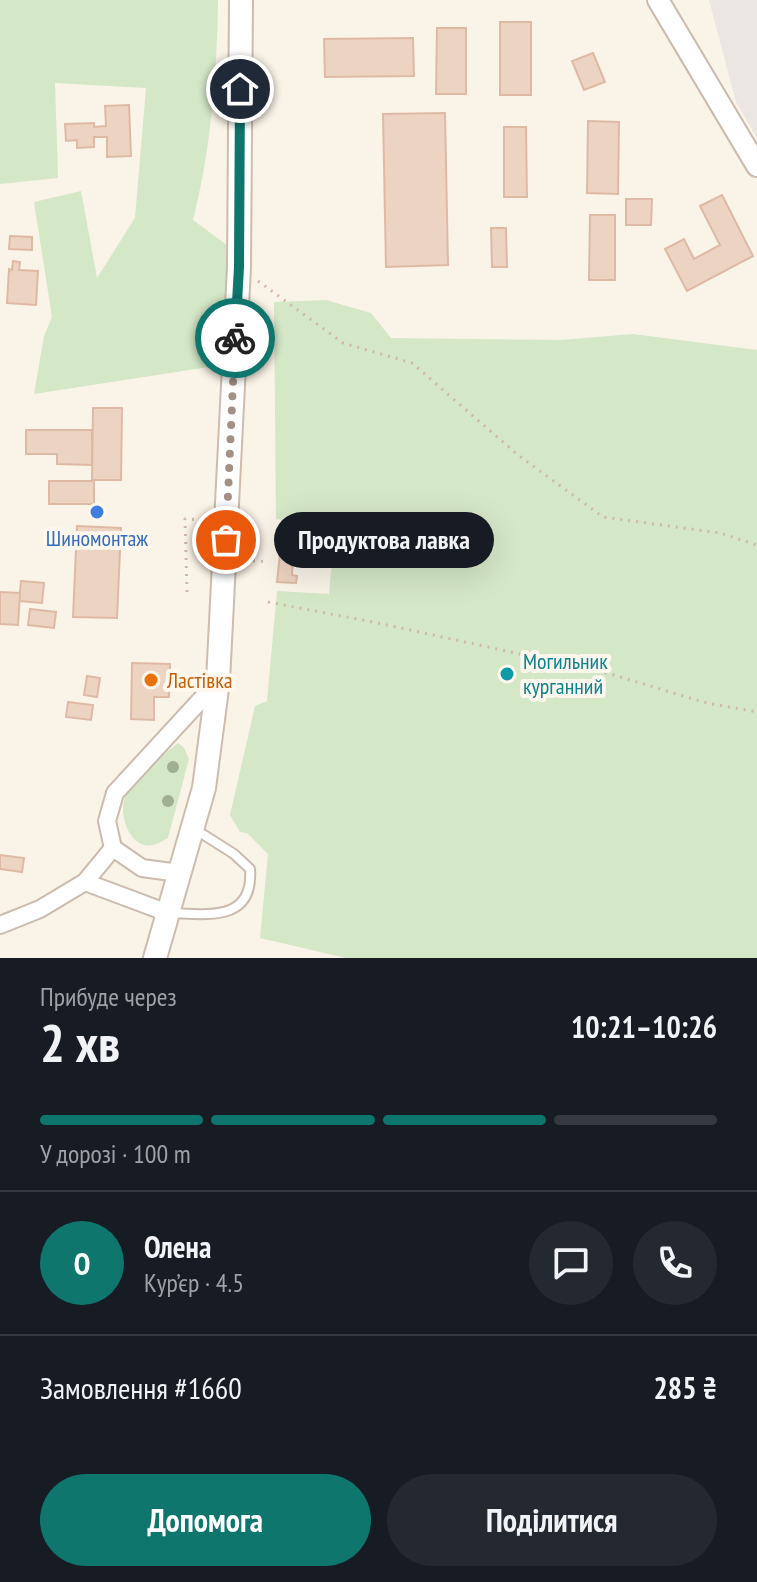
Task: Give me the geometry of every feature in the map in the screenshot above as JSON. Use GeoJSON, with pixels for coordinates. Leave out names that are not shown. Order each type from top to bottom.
{"type":"FeatureCollection","features":[{"type":"Feature","properties":{"kind":"main road"},"geometry":{"type":"LineString","coordinates":[[155,958],[204,788],[218,681],[239,267],[241,0]]}},
{"type":"Feature","properties":{"kind":"street"},"geometry":{"type":"LineString","coordinates":[[658,0],[757,166]]}},
{"type":"Feature","properties":{"kind":"street"},"geometry":{"type":"LineString","coordinates":[[179,873],[142,868],[113,848],[107,821],[115,793],[218,681]]}},
{"type":"Feature","properties":{"kind":"street"},"geometry":{"type":"LineString","coordinates":[[0,925],[40,909],[85,882],[113,848]]}},
{"type":"Feature","properties":{"kind":"street"},"geometry":{"type":"LineString","coordinates":[[85,882],[168,913]]}},
{"type":"Feature","properties":{"kind":"lane"},"geometry":{"type":"LineString","coordinates":[[168,913],[215,914],[232,910],[246,899],[251,884],[250,869],[192,827]]}},
{"type":"Feature","properties":{"kind":"path"},"geometry":{"type":"LineString","coordinates":[[239,267],[343,343],[412,363],[518,455],[603,517],[720,533],[757,545]]}},
{"type":"Feature","properties":{"kind":"path"},"geometry":{"type":"LineString","coordinates":[[185,519],[187,592]]}},
{"type":"Feature","properties":{"kind":"path"},"geometry":{"type":"LineString","coordinates":[[225,560],[269,562]]}},
{"type":"Feature","properties":{"kind":"path"},"geometry":{"type":"LineString","coordinates":[[268,602],[607,673],[707,703],[757,712]]}},
{"type":"Feature","properties":{"kind":"shaded area"},"geometry":{"type":"Polygon","coordinates":[[[709,0],[757,0],[757,138],[736,102],[709,0]]]}},
{"type":"Feature","properties":{"kind":"green space"},"geometry":{"type":"Polygon","coordinates":[[[0,0],[218,0],[212,111],[193,220],[228,246],[228,364],[34,394],[44,336],[52,317],[34,202],[81,191],[97,278],[135,218],[146,88],[55,83],[58,178],[0,184],[0,0]]]}},
{"type":"Feature","properties":{"kind":"green space"},"geometry":{"type":"Polygon","coordinates":[[[326,300],[371,313],[391,338],[561,340],[633,334],[757,350],[757,958],[346,958],[260,938],[268,854],[247,833],[240,832],[230,815],[255,706],[267,701],[277,591],[329,594],[334,537],[300,522],[276,519],[274,302],[326,300]]]}},
{"type":"Feature","properties":{"kind":"green space"},"geometry":{"type":"Polygon","coordinates":[[[178,743],[189,759],[168,838],[154,845],[144,845],[133,838],[126,825],[123,811],[125,797],[141,774],[178,743]]]}},
{"type":"Feature","properties":{"kind":"building"},"geometry":{"type":"Polygon","coordinates":[[[500,22],[531,22],[531,95],[500,95],[500,22]]]}},
{"type":"Feature","properties":{"kind":"building"},"geometry":{"type":"Polygon","coordinates":[[[437,28],[466,28],[466,94],[436,94],[437,28]]]}},
{"type":"Feature","properties":{"kind":"building"},"geometry":{"type":"Polygon","coordinates":[[[413,38],[414,76],[325,77],[324,39],[413,38]]]}},
{"type":"Feature","properties":{"kind":"building"},"geometry":{"type":"Polygon","coordinates":[[[593,53],[605,82],[584,90],[572,61],[593,53]]]}},
{"type":"Feature","properties":{"kind":"building"},"geometry":{"type":"Polygon","coordinates":[[[129,105],[131,156],[107,157],[107,137],[94,137],[94,147],[77,148],[77,140],[66,141],[65,124],[94,123],[94,127],[106,126],[105,106],[129,105]]]}},
{"type":"Feature","properties":{"kind":"building"},"geometry":{"type":"Polygon","coordinates":[[[445,113],[448,265],[386,267],[383,114],[445,113]]]}},
{"type":"Feature","properties":{"kind":"building"},"geometry":{"type":"Polygon","coordinates":[[[588,121],[619,122],[618,194],[587,193],[588,121]]]}},
{"type":"Feature","properties":{"kind":"building"},"geometry":{"type":"Polygon","coordinates":[[[504,127],[526,127],[527,197],[504,197],[504,127]]]}},
{"type":"Feature","properties":{"kind":"building"},"geometry":{"type":"Polygon","coordinates":[[[722,195],[753,256],[687,291],[665,249],[684,239],[694,259],[720,245],[700,206],[722,195]]]}},
{"type":"Feature","properties":{"kind":"building"},"geometry":{"type":"Polygon","coordinates":[[[626,199],[652,199],[651,225],[626,225],[626,199]]]}},
{"type":"Feature","properties":{"kind":"building"},"geometry":{"type":"Polygon","coordinates":[[[590,215],[615,215],[615,280],[589,280],[590,215]]]}},
{"type":"Feature","properties":{"kind":"building"},"geometry":{"type":"Polygon","coordinates":[[[491,228],[506,228],[507,267],[492,267],[491,228]]]}},
{"type":"Feature","properties":{"kind":"building"},"geometry":{"type":"Polygon","coordinates":[[[10,236],[32,237],[32,250],[9,249],[10,236]]]}},
{"type":"Feature","properties":{"kind":"building"},"geometry":{"type":"Polygon","coordinates":[[[13,261],[20,262],[19,270],[38,271],[36,305],[7,303],[9,269],[12,270],[13,261]]]}},
{"type":"Feature","properties":{"kind":"building"},"geometry":{"type":"Polygon","coordinates":[[[93,408],[122,408],[121,480],[92,480],[93,408]]]}},
{"type":"Feature","properties":{"kind":"building"},"geometry":{"type":"Polygon","coordinates":[[[26,430],[92,430],[92,465],[57,464],[57,454],[26,454],[26,430]]]}},
{"type":"Feature","properties":{"kind":"building"},"geometry":{"type":"Polygon","coordinates":[[[49,481],[94,481],[94,504],[49,504],[49,481]]]}},
{"type":"Feature","properties":{"kind":"building"},"geometry":{"type":"Polygon","coordinates":[[[77,526],[121,528],[117,618],[73,617],[77,526]]]}},
{"type":"Feature","properties":{"kind":"building"},"geometry":{"type":"Polygon","coordinates":[[[282,535],[301,537],[299,561],[293,561],[292,575],[297,576],[296,583],[277,582],[282,535]]]}},
{"type":"Feature","properties":{"kind":"building"},"geometry":{"type":"Polygon","coordinates":[[[21,581],[44,583],[42,603],[19,601],[21,581]]]}},
{"type":"Feature","properties":{"kind":"building"},"geometry":{"type":"Polygon","coordinates":[[[0,592],[20,593],[18,625],[0,624],[0,592]]]}},
{"type":"Feature","properties":{"kind":"building"},"geometry":{"type":"Polygon","coordinates":[[[30,609],[56,612],[54,628],[28,625],[30,609]]]}},
{"type":"Feature","properties":{"kind":"building","name":"Ластівка"},"geometry":{"type":"Polygon","coordinates":[[[132,663],[170,664],[169,697],[154,697],[154,720],[131,719],[132,663]]]}},
{"type":"Feature","properties":{"kind":"building"},"geometry":{"type":"Polygon","coordinates":[[[87,676],[100,678],[97,697],[84,695],[87,676]]]}},
{"type":"Feature","properties":{"kind":"building"},"geometry":{"type":"Polygon","coordinates":[[[68,702],[93,705],[91,720],[66,717],[68,702]]]}},
{"type":"Feature","properties":{"kind":"building"},"geometry":{"type":"Polygon","coordinates":[[[0,855],[24,858],[22,872],[0,869],[0,855]]]}},
{"type":"Feature","properties":{"kind":"way so far"},"geometry":{"type":"LineString","coordinates":[[226,540],[235,338]]}},
{"type":"Feature","properties":{"kind":"place","name":"Шиномонтаж"},"geometry":{"type":"Point","coordinates":[97,512]}},
{"type":"Feature","properties":{"kind":"place","name":"Продуктова лавка"},"geometry":{"type":"Point","coordinates":[226,540]}},
{"type":"Feature","properties":{"kind":"place","name":"Могильник курганний"},"geometry":{"type":"Point","coordinates":[507,674]}},
{"type":"Feature","properties":{"kind":"place","name":"Ластівка"},"geometry":{"type":"Point","coordinates":[151,680]}},
{"type":"Feature","properties":{"kind":"route"},"geometry":{"type":"LineString","coordinates":[[235,338],[239,267],[240,89]]}}]}
